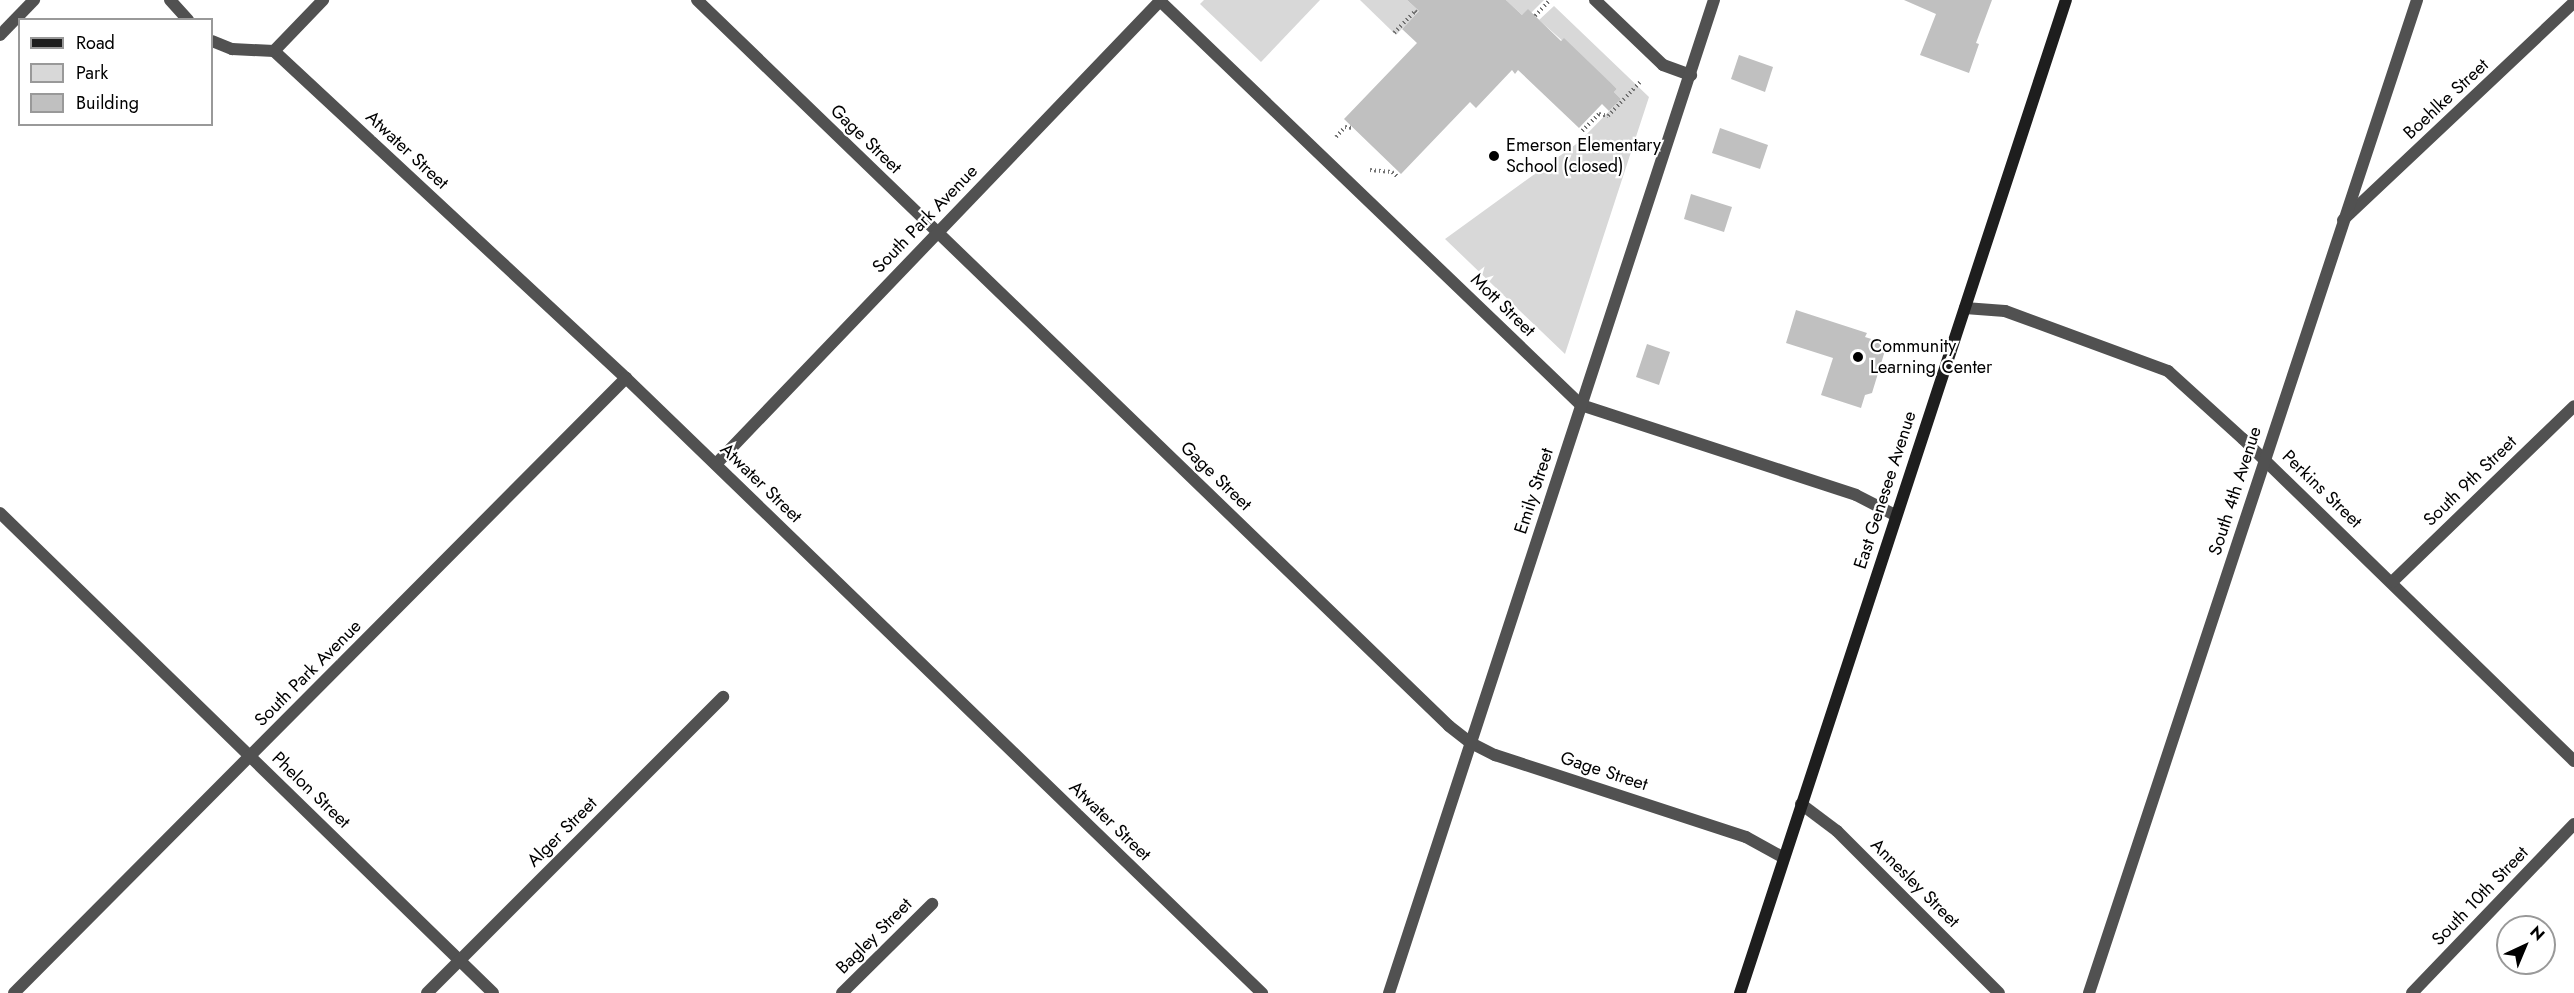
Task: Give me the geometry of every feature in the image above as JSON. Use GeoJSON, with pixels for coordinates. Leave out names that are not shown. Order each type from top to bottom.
{"type":"FeatureCollection","features":[{"type":"Feature","properties":{"kind":"main road","name":"East Genesee Avenue"},"geometry":{"type":"LineString","coordinates":[[1740,993],[2066,0]]}},
{"type":"Feature","properties":{"kind":"street"},"geometry":{"type":"LineString","coordinates":[[0,35],[34,0]]}},
{"type":"Feature","properties":{"kind":"street"},"geometry":{"type":"LineString","coordinates":[[170,0],[186,18]]}},
{"type":"Feature","properties":{"kind":"street"},"geometry":{"type":"LineString","coordinates":[[213,41],[232,49],[274,51],[323,0]]}},
{"type":"Feature","properties":{"kind":"street","name":"Gage Street"},"geometry":{"type":"LineString","coordinates":[[698,0],[1449,726],[1472,743],[1495,754],[1746,837],[1785,858]]}},
{"type":"Feature","properties":{"kind":"street","name":"South Park Avenue"},"geometry":{"type":"LineString","coordinates":[[716,464],[1160,0]]}},
{"type":"Feature","properties":{"kind":"street","name":"Mott Street"},"geometry":{"type":"LineString","coordinates":[[1160,0],[1581,405],[1856,495],[1896,515]]}},
{"type":"Feature","properties":{"kind":"street"},"geometry":{"type":"LineString","coordinates":[[1595,0],[1664,65],[1690,75]]}},
{"type":"Feature","properties":{"kind":"street","name":"Emily Street"},"geometry":{"type":"LineString","coordinates":[[1389,993],[1714,0]]}},
{"type":"Feature","properties":{"kind":"street","name":"South 4th Avenue"},"geometry":{"type":"LineString","coordinates":[[2089,993],[2342,221],[2417,0]]}},
{"type":"Feature","properties":{"kind":"street","name":"Boehlke Street"},"geometry":{"type":"LineString","coordinates":[[2342,221],[2574,2]]}},
{"type":"Feature","properties":{"kind":"street","name":"Atwater Street"},"geometry":{"type":"LineString","coordinates":[[274,51],[626,378],[1262,993]]}},
{"type":"Feature","properties":{"kind":"street","name":"Perkins Street"},"geometry":{"type":"LineString","coordinates":[[1965,308],[2005,311],[2168,371],[2264,459],[2574,761]]}},
{"type":"Feature","properties":{"kind":"street","name":"South Park Avenue"},"geometry":{"type":"LineString","coordinates":[[14,993],[626,378]]}},
{"type":"Feature","properties":{"kind":"street","name":"South 9th Street"},"geometry":{"type":"LineString","coordinates":[[2392,582],[2574,406]]}},
{"type":"Feature","properties":{"kind":"street","name":"Phelon Street"},"geometry":{"type":"LineString","coordinates":[[0,513],[493,993]]}},
{"type":"Feature","properties":{"kind":"street","name":"Alger Street"},"geometry":{"type":"LineString","coordinates":[[427,993],[723,697]]}},
{"type":"Feature","properties":{"kind":"street","name":"Annesley Street"},"geometry":{"type":"LineString","coordinates":[[1801,804],[1837,831],[1999,993]]}},
{"type":"Feature","properties":{"kind":"street","name":"South 10th Street"},"geometry":{"type":"LineString","coordinates":[[2412,993],[2574,824]]}},
{"type":"Feature","properties":{"kind":"street","name":"Bagley Street"},"geometry":{"type":"LineString","coordinates":[[842,993],[932,904]]}},
{"type":"Feature","properties":{"kind":"path"},"geometry":{"type":"LineString","coordinates":[[1535,16],[1550,0]]}},
{"type":"Feature","properties":{"kind":"path"},"geometry":{"type":"LineString","coordinates":[[1394,33],[1415,11],[1417,13]]}},
{"type":"Feature","properties":{"kind":"path"},"geometry":{"type":"LineString","coordinates":[[1582,131],[1599,114],[1608,116],[1641,81]]}},
{"type":"Feature","properties":{"kind":"path"},"geometry":{"type":"LineString","coordinates":[[1336,137],[1346,127],[1353,128]]}},
{"type":"Feature","properties":{"kind":"path"},"geometry":{"type":"LineString","coordinates":[[1370,170],[1392,172],[1398,177]]}},
{"type":"Feature","properties":{"kind":"green space"},"geometry":{"type":"Polygon","coordinates":[[[1204,0],[1320,0],[1261,62],[1200,4],[1204,0]]]}},
{"type":"Feature","properties":{"kind":"green space"},"geometry":{"type":"Polygon","coordinates":[[[1360,0],[1407,0],[1419,11],[1396,35],[1360,0]]]}},
{"type":"Feature","properties":{"kind":"green space"},"geometry":{"type":"Polygon","coordinates":[[[1506,0],[1544,0],[1531,13],[1522,15],[1506,0]]]}},
{"type":"Feature","properties":{"kind":"green space"},"geometry":{"type":"Polygon","coordinates":[[[1554,6],[1649,97],[1565,354],[1445,239],[1579,142],[1621,99],[1614,92],[1617,89],[1539,20],[1554,6]]]}},
{"type":"Feature","properties":{"kind":"building"},"geometry":{"type":"Polygon","coordinates":[[[1407,0],[1506,0],[1522,15],[1528,9],[1561,41],[1564,38],[1617,89],[1614,92],[1621,99],[1609,111],[1602,104],[1579,128],[1518,70],[1515,74],[1512,70],[1476,108],[1470,102],[1401,174],[1344,119],[1417,43],[1402,29],[1419,11],[1407,0]]]}},
{"type":"Feature","properties":{"kind":"building"},"geometry":{"type":"Polygon","coordinates":[[[1904,0],[1992,0],[1976,43],[1979,44],[1969,73],[1920,55],[1936,14],[1904,0]]]}},
{"type":"Feature","properties":{"kind":"building"},"geometry":{"type":"Polygon","coordinates":[[[1739,55],[1773,67],[1765,92],[1731,79],[1739,55]]]}},
{"type":"Feature","properties":{"kind":"building"},"geometry":{"type":"Polygon","coordinates":[[[1720,128],[1768,145],[1760,169],[1712,153],[1720,128]]]}},
{"type":"Feature","properties":{"kind":"building"},"geometry":{"type":"Polygon","coordinates":[[[1691,194],[1732,207],[1724,232],[1684,219],[1691,194]]]}},
{"type":"Feature","properties":{"kind":"building","name":"Community Learning Center"},"geometry":{"type":"Polygon","coordinates":[[[1796,310],[1867,333],[1865,337],[1887,344],[1872,393],[1865,395],[1861,408],[1821,395],[1833,358],[1786,343],[1796,310]]]}},
{"type":"Feature","properties":{"kind":"building"},"geometry":{"type":"Polygon","coordinates":[[[1647,344],[1670,352],[1659,385],[1636,377],[1647,344]]]}},
{"type":"Feature","properties":{"kind":"place","name":"Emerson Elementary School (closed)"},"geometry":{"type":"Point","coordinates":[1494,156]}},
{"type":"Feature","properties":{"kind":"place","name":"Community Learning Center"},"geometry":{"type":"Point","coordinates":[1858,357]}}]}
